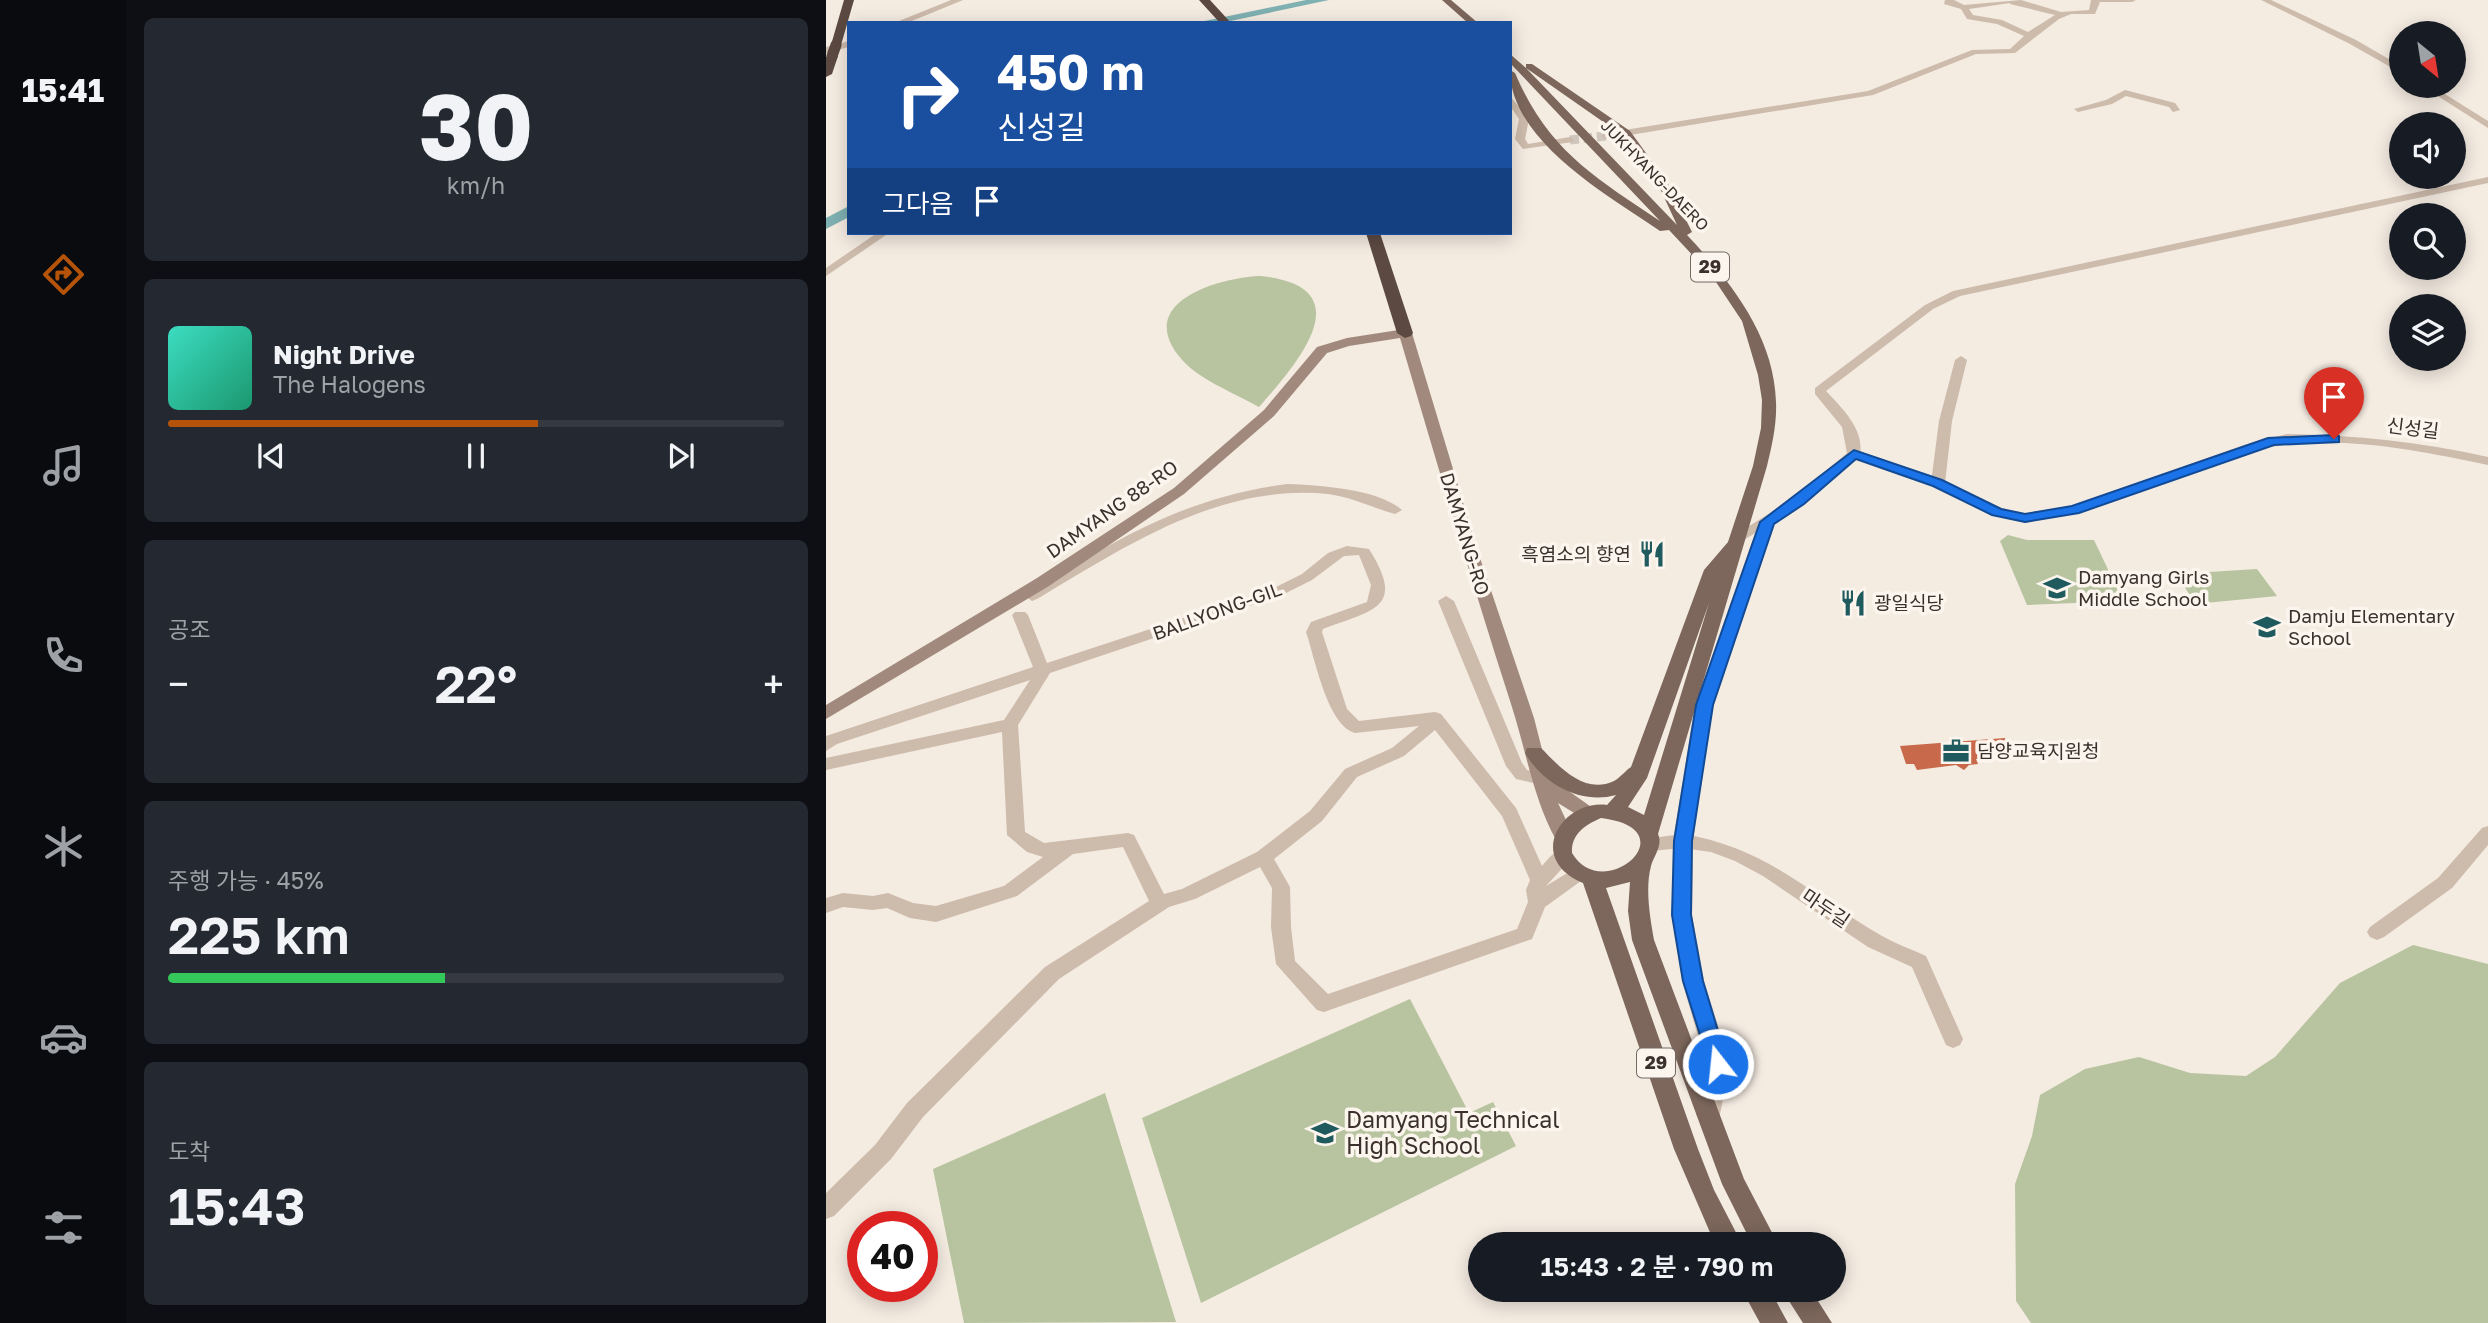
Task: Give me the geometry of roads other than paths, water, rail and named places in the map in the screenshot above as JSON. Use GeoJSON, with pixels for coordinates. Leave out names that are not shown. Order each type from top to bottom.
{"type":"FeatureCollection","features":[{"type":"Feature","properties":{"kind":"highway"},"geometry":{"type":"LineString","coordinates":[[826,74],[838,0]]}},
{"type":"Feature","properties":{"kind":"highway"},"geometry":{"type":"LineString","coordinates":[[830,48],[849,0]]}},
{"type":"Feature","properties":{"kind":"highway"},"geometry":{"type":"LineString","coordinates":[[1206,2],[1224,21]]}},
{"type":"Feature","properties":{"kind":"highway","name":"DAMYANG-RO"},"geometry":{"type":"LineString","coordinates":[[1374,235],[1405,333]]}},
{"type":"Feature","properties":{"kind":"main road"},"geometry":{"type":"LineString","coordinates":[[1447,0],[1472,21]]}},
{"type":"Feature","properties":{"kind":"main road"},"geometry":{"type":"LineString","coordinates":[[1512,56],[1626,133],[1662,182],[1696,251]]}},
{"type":"Feature","properties":{"kind":"main road","name":"JUKHYANG-DAERO"},"geometry":{"type":"LineString","coordinates":[[1512,57],[1717,274],[1748,321],[1759,348],[1769,400],[1768,428],[1763,453],[1650,838]]}},
{"type":"Feature","properties":{"kind":"main road"},"geometry":{"type":"LineString","coordinates":[[1512,78],[1548,144],[1562,158],[1696,251]]}},
{"type":"Feature","properties":{"kind":"main road","name":"DAMYANG 88-RO"},"geometry":{"type":"LineString","coordinates":[[826,713],[914,662],[1095,549],[1179,491],[1269,414],[1322,350],[1347,342],[1405,333]]}},
{"type":"Feature","properties":{"kind":"main road","name":"DAMYANG-RO"},"geometry":{"type":"LineString","coordinates":[[1405,333],[1549,805],[1563,835]]}},
{"type":"Feature","properties":{"kind":"main road","name":"JUKHYANG-DAERO"},"geometry":{"type":"LineString","coordinates":[[1613,811],[1629,795],[1647,755],[1712,570],[1737,538]]}},
{"type":"Feature","properties":{"kind":"main road"},"geometry":{"type":"LineString","coordinates":[[1534,753],[1566,783],[1591,793],[1609,791],[1631,779],[1647,755]]}},
{"type":"Feature","properties":{"kind":"main road"},"geometry":{"type":"LineString","coordinates":[[1543,781],[1587,814]]}},
{"type":"Feature","properties":{"kind":"main road"},"geometry":{"type":"LineString","coordinates":[[1613,811],[1641,822],[1650,838],[1649,855],[1641,866],[1619,877],[1586,875],[1563,856],[1563,835],[1587,814],[1613,811]]}},
{"type":"Feature","properties":{"kind":"main road","name":"29"},"geometry":{"type":"LineString","coordinates":[[1641,866],[1637,911],[1643,940],[1734,1184],[1759,1232]]}},
{"type":"Feature","properties":{"kind":"main road","name":"29"},"geometry":{"type":"LineString","coordinates":[[1586,875],[1653,1050],[1675,1126],[1703,1196],[1722,1232]]}},
{"type":"Feature","properties":{"kind":"main road"},"geometry":{"type":"LineString","coordinates":[[1762,1302],[1775,1323]]}},
{"type":"Feature","properties":{"kind":"main road"},"geometry":{"type":"LineString","coordinates":[[1804,1302],[1819,1323]]}},
{"type":"Feature","properties":{"kind":"street"},"geometry":{"type":"LineString","coordinates":[[903,21],[959,0]]}},
{"type":"Feature","properties":{"kind":"street"},"geometry":{"type":"LineString","coordinates":[[1950,0],[1947,2],[1964,7],[2012,2]]}},
{"type":"Feature","properties":{"kind":"street"},"geometry":{"type":"LineString","coordinates":[[1993,0],[2012,2],[2060,15],[2092,12],[2096,0],[2133,0]]}},
{"type":"Feature","properties":{"kind":"street"},"geometry":{"type":"LineString","coordinates":[[2266,0],[2334,32],[2389,63]]}},
{"type":"Feature","properties":{"kind":"street"},"geometry":{"type":"LineString","coordinates":[[1964,7],[1970,16],[1999,22],[2028,34]]}},
{"type":"Feature","properties":{"kind":"street"},"geometry":{"type":"LineString","coordinates":[[1606,135],[1870,93],[1935,65],[1975,52],[2011,51],[2028,34],[2044,27],[2060,15]]}},
{"type":"Feature","properties":{"kind":"street"},"geometry":{"type":"LineString","coordinates":[[2078,109],[2109,103],[2125,93],[2172,105],[2176,110]]}},
{"type":"Feature","properties":{"kind":"street"},"geometry":{"type":"LineString","coordinates":[[2445,98],[2488,125]]}},
{"type":"Feature","properties":{"kind":"street"},"geometry":{"type":"LineString","coordinates":[[1512,102],[1524,119],[1520,139],[1523,145],[1526,147],[1570,141]]}},
{"type":"Feature","properties":{"kind":"street"},"geometry":{"type":"LineString","coordinates":[[1737,538],[1799,501],[1854,454],[1855,438],[1847,419],[1819,391],[1929,307],[1957,293],[2488,180]]}},
{"type":"Feature","properties":{"kind":"street"},"geometry":{"type":"LineString","coordinates":[[826,273],[881,235]]}},
{"type":"Feature","properties":{"kind":"street"},"geometry":{"type":"LineString","coordinates":[[1938,483],[1938,458],[1947,408],[1961,360]]}},
{"type":"Feature","properties":{"kind":"street","name":"신성길"},"geometry":{"type":"LineString","coordinates":[[1854,454],[1938,483],[1997,512],[2025,518],[2074,510],[2252,447],[2287,438],[2334,439],[2433,449],[2488,461]]}},
{"type":"Feature","properties":{"kind":"street"},"geometry":{"type":"LineString","coordinates":[[914,662],[1146,530],[1208,503],[1240,494],[1297,488],[1330,490],[1395,510]]}},
{"type":"Feature","properties":{"kind":"street"},"geometry":{"type":"LineString","coordinates":[[1708,1114],[1718,1064],[1693,981],[1682,915],[1683,841],[1704,705],[1767,522]]}},
{"type":"Feature","properties":{"kind":"street","name":"BALLYONG-GIL"},"geometry":{"type":"LineString","coordinates":[[826,745],[831,740],[1043,672],[1277,592],[1306,577],[1337,551],[1355,549],[1364,552],[1380,585],[1378,598],[1373,605],[1316,626],[1314,632],[1340,711],[1355,727],[1421,718],[1437,720]]}},
{"type":"Feature","properties":{"kind":"street"},"geometry":{"type":"LineString","coordinates":[[1446,601],[1515,766],[1522,775],[1543,781]]}},
{"type":"Feature","properties":{"kind":"street"},"geometry":{"type":"LineString","coordinates":[[1020,615],[1043,672],[1010,725],[1016,835],[1033,847],[1044,850],[1128,840],[1160,904]]}},
{"type":"Feature","properties":{"kind":"street"},"geometry":{"type":"LineString","coordinates":[[826,1208],[883,1152],[915,1110],[1052,973],[1160,904],[1263,858],[1316,816],[1346,777],[1398,752],[1437,720],[1510,813],[1539,880]]}},
{"type":"Feature","properties":{"kind":"street"},"geometry":{"type":"LineString","coordinates":[[826,764],[1010,725]]}},
{"type":"Feature","properties":{"kind":"street"},"geometry":{"type":"LineString","coordinates":[[2376,932],[2445,883],[2488,833]]}},
{"type":"Feature","properties":{"kind":"street","name":"마두길"},"geometry":{"type":"LineString","coordinates":[[1650,838],[1683,841],[1743,858],[1803,893],[1875,941],[1919,962],[1953,1039]]}},
{"type":"Feature","properties":{"kind":"street"},"geometry":{"type":"LineString","coordinates":[[826,906],[843,900],[873,903],[888,900],[910,910],[936,914],[1010,891],[1069,847]]}},
{"type":"Feature","properties":{"kind":"street"},"geometry":{"type":"LineString","coordinates":[[1263,858],[1281,887],[1281,927],[1286,964],[1305,988],[1324,1004],[1525,934],[1536,902],[1535,890],[1539,880],[1563,856]]}},
{"type":"Feature","properties":{"kind":"street"},"geometry":{"type":"LineString","coordinates":[[1536,902],[1586,875]]}},
{"type":"Feature","properties":{"kind":"waterway"},"geometry":{"type":"LineString","coordinates":[[1212,21],[1324,0]]}},
{"type":"Feature","properties":{"kind":"waterway"},"geometry":{"type":"LineString","coordinates":[[826,225],[847,211]]}},
{"type":"Feature","properties":{"kind":"tunnel"},"geometry":{"type":"LineString","coordinates":[[1570,140],[1606,136]]}},
{"type":"Feature","properties":{"kind":"place","name":"흑염소의 향연"},"geometry":{"type":"Point","coordinates":[1652,554]}},
{"type":"Feature","properties":{"kind":"place","name":"Damyang Girls Middle School"},"geometry":{"type":"Point","coordinates":[2057,588]}},
{"type":"Feature","properties":{"kind":"place","name":"광일식당"},"geometry":{"type":"Point","coordinates":[1853,603]}},
{"type":"Feature","properties":{"kind":"place","name":"Damju Elementary School"},"geometry":{"type":"Point","coordinates":[2267,627]}},
{"type":"Feature","properties":{"kind":"place","name":"담양교육지원청"},"geometry":{"type":"Point","coordinates":[1956,751]}},
{"type":"Feature","properties":{"kind":"place","name":"Damyang Technical High School"},"geometry":{"type":"Point","coordinates":[1325,1133]}}]}
